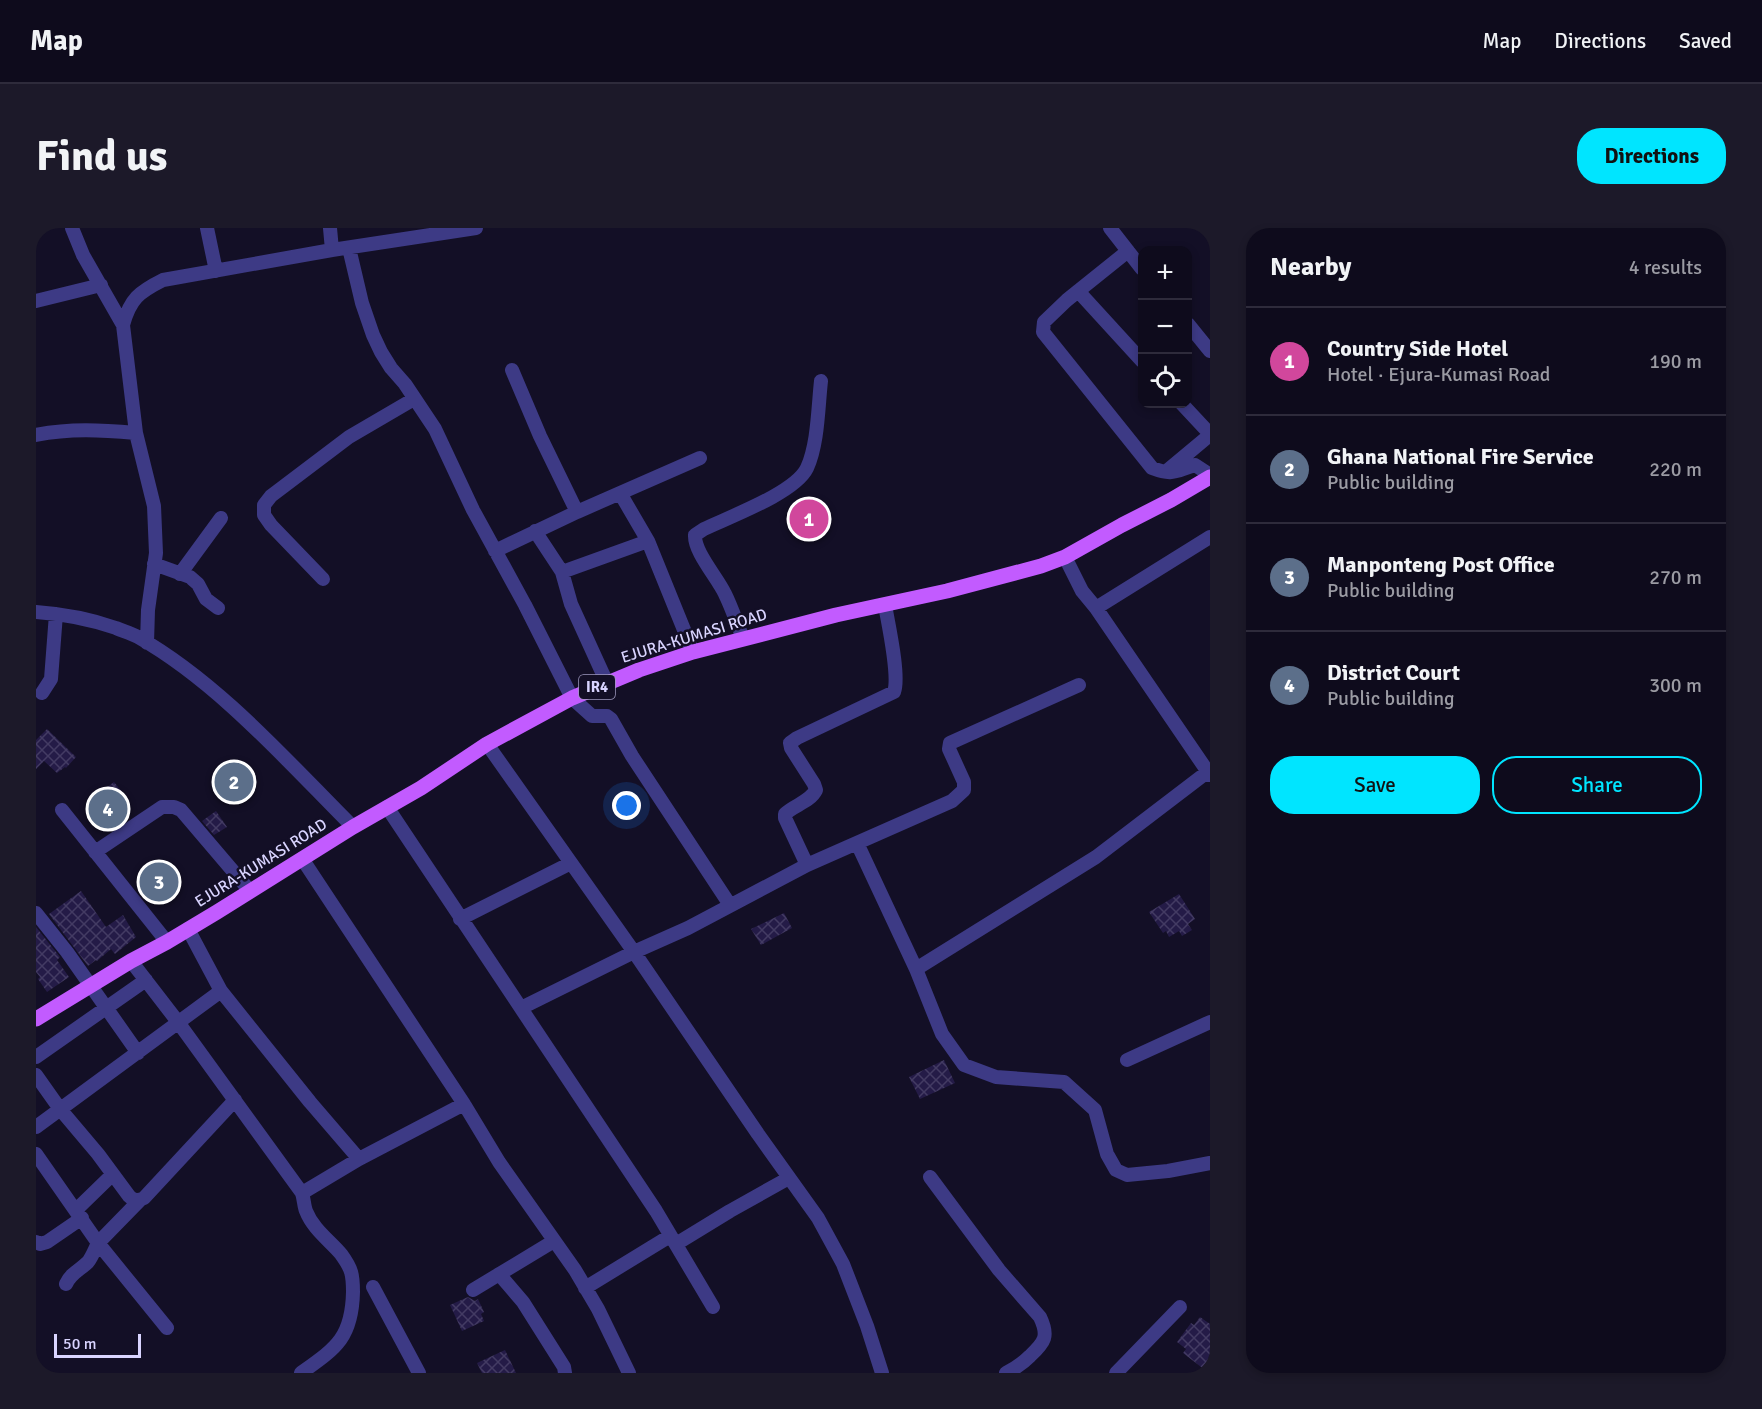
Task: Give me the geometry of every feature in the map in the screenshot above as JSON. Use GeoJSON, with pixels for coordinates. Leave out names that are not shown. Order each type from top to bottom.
{"type":"FeatureCollection","features":[{"type":"Feature","properties":{"kind":"main road","name":"EJURA-KUMASI ROAD"},"geometry":{"type":"LineString","coordinates":[[36,1019],[303,860],[353,827],[421,788],[487,744],[572,698],[639,670],[693,652],[743,638],[1008,576],[1065,557],[1171,500],[1210,476]]}},
{"type":"Feature","properties":{"kind":"street"},"geometry":{"type":"LineString","coordinates":[[72,228],[83,255],[123,325]]}},
{"type":"Feature","properties":{"kind":"street"},"geometry":{"type":"LineString","coordinates":[[207,228],[216,271]]}},
{"type":"Feature","properties":{"kind":"street"},"geometry":{"type":"LineString","coordinates":[[330,228],[332,250]]}},
{"type":"Feature","properties":{"kind":"street"},"geometry":{"type":"LineString","coordinates":[[147,643],[148,610],[156,553],[154,506],[136,433],[123,325],[127,310],[134,300],[144,290],[163,280],[360,245],[476,228]]}},
{"type":"Feature","properties":{"kind":"street"},"geometry":{"type":"LineString","coordinates":[[1110,228],[1138,263]]}},
{"type":"Feature","properties":{"kind":"street"},"geometry":{"type":"LineString","coordinates":[[349,248],[362,303],[373,335],[386,360],[435,429],[472,510],[572,698],[592,716],[608,716],[611,719],[632,756],[730,905]]}},
{"type":"Feature","properties":{"kind":"street"},"geometry":{"type":"LineString","coordinates":[[1128,251],[1044,322],[1043,332],[1152,468],[1165,473],[1177,472],[1195,465],[1210,476]]}},
{"type":"Feature","properties":{"kind":"street"},"geometry":{"type":"LineString","coordinates":[[36,301],[101,285]]}},
{"type":"Feature","properties":{"kind":"street"},"geometry":{"type":"LineString","coordinates":[[1078,291],[1138,356]]}},
{"type":"Feature","properties":{"kind":"street"},"geometry":{"type":"LineString","coordinates":[[1192,329],[1210,351]]}},
{"type":"Feature","properties":{"kind":"street"},"geometry":{"type":"LineString","coordinates":[[512,370],[540,436],[577,512]]}},
{"type":"Feature","properties":{"kind":"street"},"geometry":{"type":"LineString","coordinates":[[743,638],[724,592],[699,552],[695,535],[786,490],[806,470],[816,428],[821,381]]}},
{"type":"Feature","properties":{"kind":"street"},"geometry":{"type":"LineString","coordinates":[[323,579],[271,525],[264,515],[264,505],[271,496],[349,437],[414,399]]}},
{"type":"Feature","properties":{"kind":"street"},"geometry":{"type":"LineString","coordinates":[[1165,473],[1210,435],[1186,408]]}},
{"type":"Feature","properties":{"kind":"street"},"geometry":{"type":"LineString","coordinates":[[36,435],[97,429],[136,433]]}},
{"type":"Feature","properties":{"kind":"street"},"geometry":{"type":"LineString","coordinates":[[495,551],[700,458]]}},
{"type":"Feature","properties":{"kind":"street"},"geometry":{"type":"LineString","coordinates":[[620,493],[648,541],[693,652]]}},
{"type":"Feature","properties":{"kind":"street"},"geometry":{"type":"LineString","coordinates":[[180,573],[220,518]]}},
{"type":"Feature","properties":{"kind":"street"},"geometry":{"type":"LineString","coordinates":[[535,531],[562,572],[571,604],[607,683]]}},
{"type":"Feature","properties":{"kind":"street"},"geometry":{"type":"LineString","coordinates":[[1096,608],[1210,537]]}},
{"type":"Feature","properties":{"kind":"street"},"geometry":{"type":"LineString","coordinates":[[562,572],[648,541]]}},
{"type":"Feature","properties":{"kind":"street"},"geometry":{"type":"LineString","coordinates":[[916,969],[1096,857],[1209,773],[1082,591],[1065,557]]}},
{"type":"Feature","properties":{"kind":"street"},"geometry":{"type":"LineString","coordinates":[[154,564],[190,577],[198,584],[206,599],[218,608]]}},
{"type":"Feature","properties":{"kind":"street"},"geometry":{"type":"LineString","coordinates":[[807,865],[785,814],[813,796],[816,790],[790,743],[894,692],[896,686],[894,666],[885,605]]}},
{"type":"Feature","properties":{"kind":"street"},"geometry":{"type":"LineString","coordinates":[[36,612],[96,621],[136,636],[147,643],[203,681],[353,827]]}},
{"type":"Feature","properties":{"kind":"street"},"geometry":{"type":"LineString","coordinates":[[42,693],[51,679],[56,614]]}},
{"type":"Feature","properties":{"kind":"street"},"geometry":{"type":"LineString","coordinates":[[521,1008],[634,951],[688,928],[807,865],[952,801],[964,790],[964,782],[950,749],[950,743],[1079,685]]}},
{"type":"Feature","properties":{"kind":"street"},"geometry":{"type":"LineString","coordinates":[[487,744],[634,951],[818,1218],[843,1264],[882,1373]]}},
{"type":"Feature","properties":{"kind":"street"},"geometry":{"type":"LineString","coordinates":[[95,852],[162,807],[174,807],[181,810],[250,891]]}},
{"type":"Feature","properties":{"kind":"street"},"geometry":{"type":"LineString","coordinates":[[387,807],[656,1211],[713,1307]]}},
{"type":"Feature","properties":{"kind":"street"},"geometry":{"type":"LineString","coordinates":[[62,810],[167,942]]}},
{"type":"Feature","properties":{"kind":"street"},"geometry":{"type":"LineString","coordinates":[[857,843],[916,969],[942,1034],[964,1065],[996,1077],[1064,1082],[1095,1110],[1107,1154],[1116,1170],[1127,1175],[1168,1171],[1210,1163]]}},
{"type":"Feature","properties":{"kind":"street"},"geometry":{"type":"LineString","coordinates":[[303,860],[464,1104],[499,1162],[585,1288],[598,1309],[629,1373]]}},
{"type":"Feature","properties":{"kind":"street"},"geometry":{"type":"LineString","coordinates":[[460,919],[571,864]]}},
{"type":"Feature","properties":{"kind":"street"},"geometry":{"type":"LineString","coordinates":[[36,913],[67,952],[138,1053]]}},
{"type":"Feature","properties":{"kind":"street"},"geometry":{"type":"LineString","coordinates":[[188,929],[221,991],[359,1159]]}},
{"type":"Feature","properties":{"kind":"street"},"geometry":{"type":"LineString","coordinates":[[131,961],[302,1193],[306,1211],[313,1224],[342,1255],[353,1274],[352,1313],[345,1335],[329,1353],[302,1373]]}},
{"type":"Feature","properties":{"kind":"street"},"geometry":{"type":"LineString","coordinates":[[36,1057],[146,980]]}},
{"type":"Feature","properties":{"kind":"street"},"geometry":{"type":"LineString","coordinates":[[36,1127],[221,991]]}},
{"type":"Feature","properties":{"kind":"street"},"geometry":{"type":"LineString","coordinates":[[1127,1059],[1210,1022]]}},
{"type":"Feature","properties":{"kind":"street"},"geometry":{"type":"LineString","coordinates":[[36,1075],[132,1200],[140,1200]]}},
{"type":"Feature","properties":{"kind":"street"},"geometry":{"type":"LineString","coordinates":[[66,1284],[73,1273],[88,1262],[98,1243],[235,1100]]}},
{"type":"Feature","properties":{"kind":"street"},"geometry":{"type":"LineString","coordinates":[[302,1193],[359,1159],[464,1104]]}},
{"type":"Feature","properties":{"kind":"street"},"geometry":{"type":"LineString","coordinates":[[36,1155],[98,1243],[168,1328]]}},
{"type":"Feature","properties":{"kind":"street"},"geometry":{"type":"LineString","coordinates":[[36,1242],[40,1244],[47,1242],[79,1214],[112,1175]]}},
{"type":"Feature","properties":{"kind":"street"},"geometry":{"type":"LineString","coordinates":[[585,1288],[789,1178]]}},
{"type":"Feature","properties":{"kind":"street"},"geometry":{"type":"LineString","coordinates":[[930,1178],[999,1270],[1040,1317],[1044,1326],[1045,1335],[1042,1345],[1015,1371]]}},
{"type":"Feature","properties":{"kind":"street"},"geometry":{"type":"LineString","coordinates":[[473,1290],[554,1241]]}},
{"type":"Feature","properties":{"kind":"street"},"geometry":{"type":"LineString","coordinates":[[500,1274],[523,1302],[564,1366],[565,1373]]}},
{"type":"Feature","properties":{"kind":"street"},"geometry":{"type":"LineString","coordinates":[[373,1287],[419,1373]]}},
{"type":"Feature","properties":{"kind":"street"},"geometry":{"type":"LineString","coordinates":[[1125,1370],[1180,1307]]}},
{"type":"Feature","properties":{"kind":"building"},"geometry":{"type":"Polygon","coordinates":[[[47,729],[76,757],[66,768],[57,773],[44,761],[36,769],[36,740],[47,729]]]}},
{"type":"Feature","properties":{"kind":"building"},"geometry":{"type":"Polygon","coordinates":[[[114,782],[128,799],[115,809],[102,791],[114,782]]]}},
{"type":"Feature","properties":{"kind":"building"},"geometry":{"type":"Polygon","coordinates":[[[216,811],[227,827],[214,835],[202,821],[216,811]]]}},
{"type":"Feature","properties":{"kind":"building"},"geometry":{"type":"Polygon","coordinates":[[[81,891],[106,927],[123,915],[136,937],[115,954],[111,949],[88,966],[49,914],[81,891]]]}},
{"type":"Feature","properties":{"kind":"building"},"geometry":{"type":"Polygon","coordinates":[[[1179,894],[1195,919],[1188,924],[1192,930],[1182,936],[1179,931],[1169,937],[1166,931],[1163,933],[1149,912],[1179,894]]]}},
{"type":"Feature","properties":{"kind":"building"},"geometry":{"type":"Polygon","coordinates":[[[784,913],[792,928],[761,945],[751,929],[784,913]]]}},
{"type":"Feature","properties":{"kind":"building"},"geometry":{"type":"Polygon","coordinates":[[[36,927],[60,957],[57,960],[69,977],[47,992],[36,972],[36,927]]]}},
{"type":"Feature","properties":{"kind":"building"},"geometry":{"type":"Polygon","coordinates":[[[944,1060],[955,1083],[920,1099],[909,1077],[944,1060]]]}},
{"type":"Feature","properties":{"kind":"building"},"geometry":{"type":"Polygon","coordinates":[[[468,1297],[475,1301],[478,1299],[484,1312],[481,1314],[484,1321],[462,1331],[450,1305],[468,1297]]]}},
{"type":"Feature","properties":{"kind":"building"},"geometry":{"type":"Polygon","coordinates":[[[1200,1317],[1210,1324],[1210,1364],[1205,1370],[1183,1353],[1186,1349],[1177,1342],[1191,1323],[1194,1325],[1200,1317]]]}},
{"type":"Feature","properties":{"kind":"building"},"geometry":{"type":"Polygon","coordinates":[[[505,1350],[516,1373],[482,1373],[477,1363],[505,1350]]]}},
{"type":"Feature","properties":{"kind":"place","name":"Country Side Hotel"},"geometry":{"type":"Point","coordinates":[809,519]}},
{"type":"Feature","properties":{"kind":"place","name":"Ghana National Fire Service"},"geometry":{"type":"Point","coordinates":[234,782]}},
{"type":"Feature","properties":{"kind":"place","name":"District Court"},"geometry":{"type":"Point","coordinates":[108,809]}},
{"type":"Feature","properties":{"kind":"place","name":"Manponteng Post Office"},"geometry":{"type":"Point","coordinates":[159,882]}}]}
